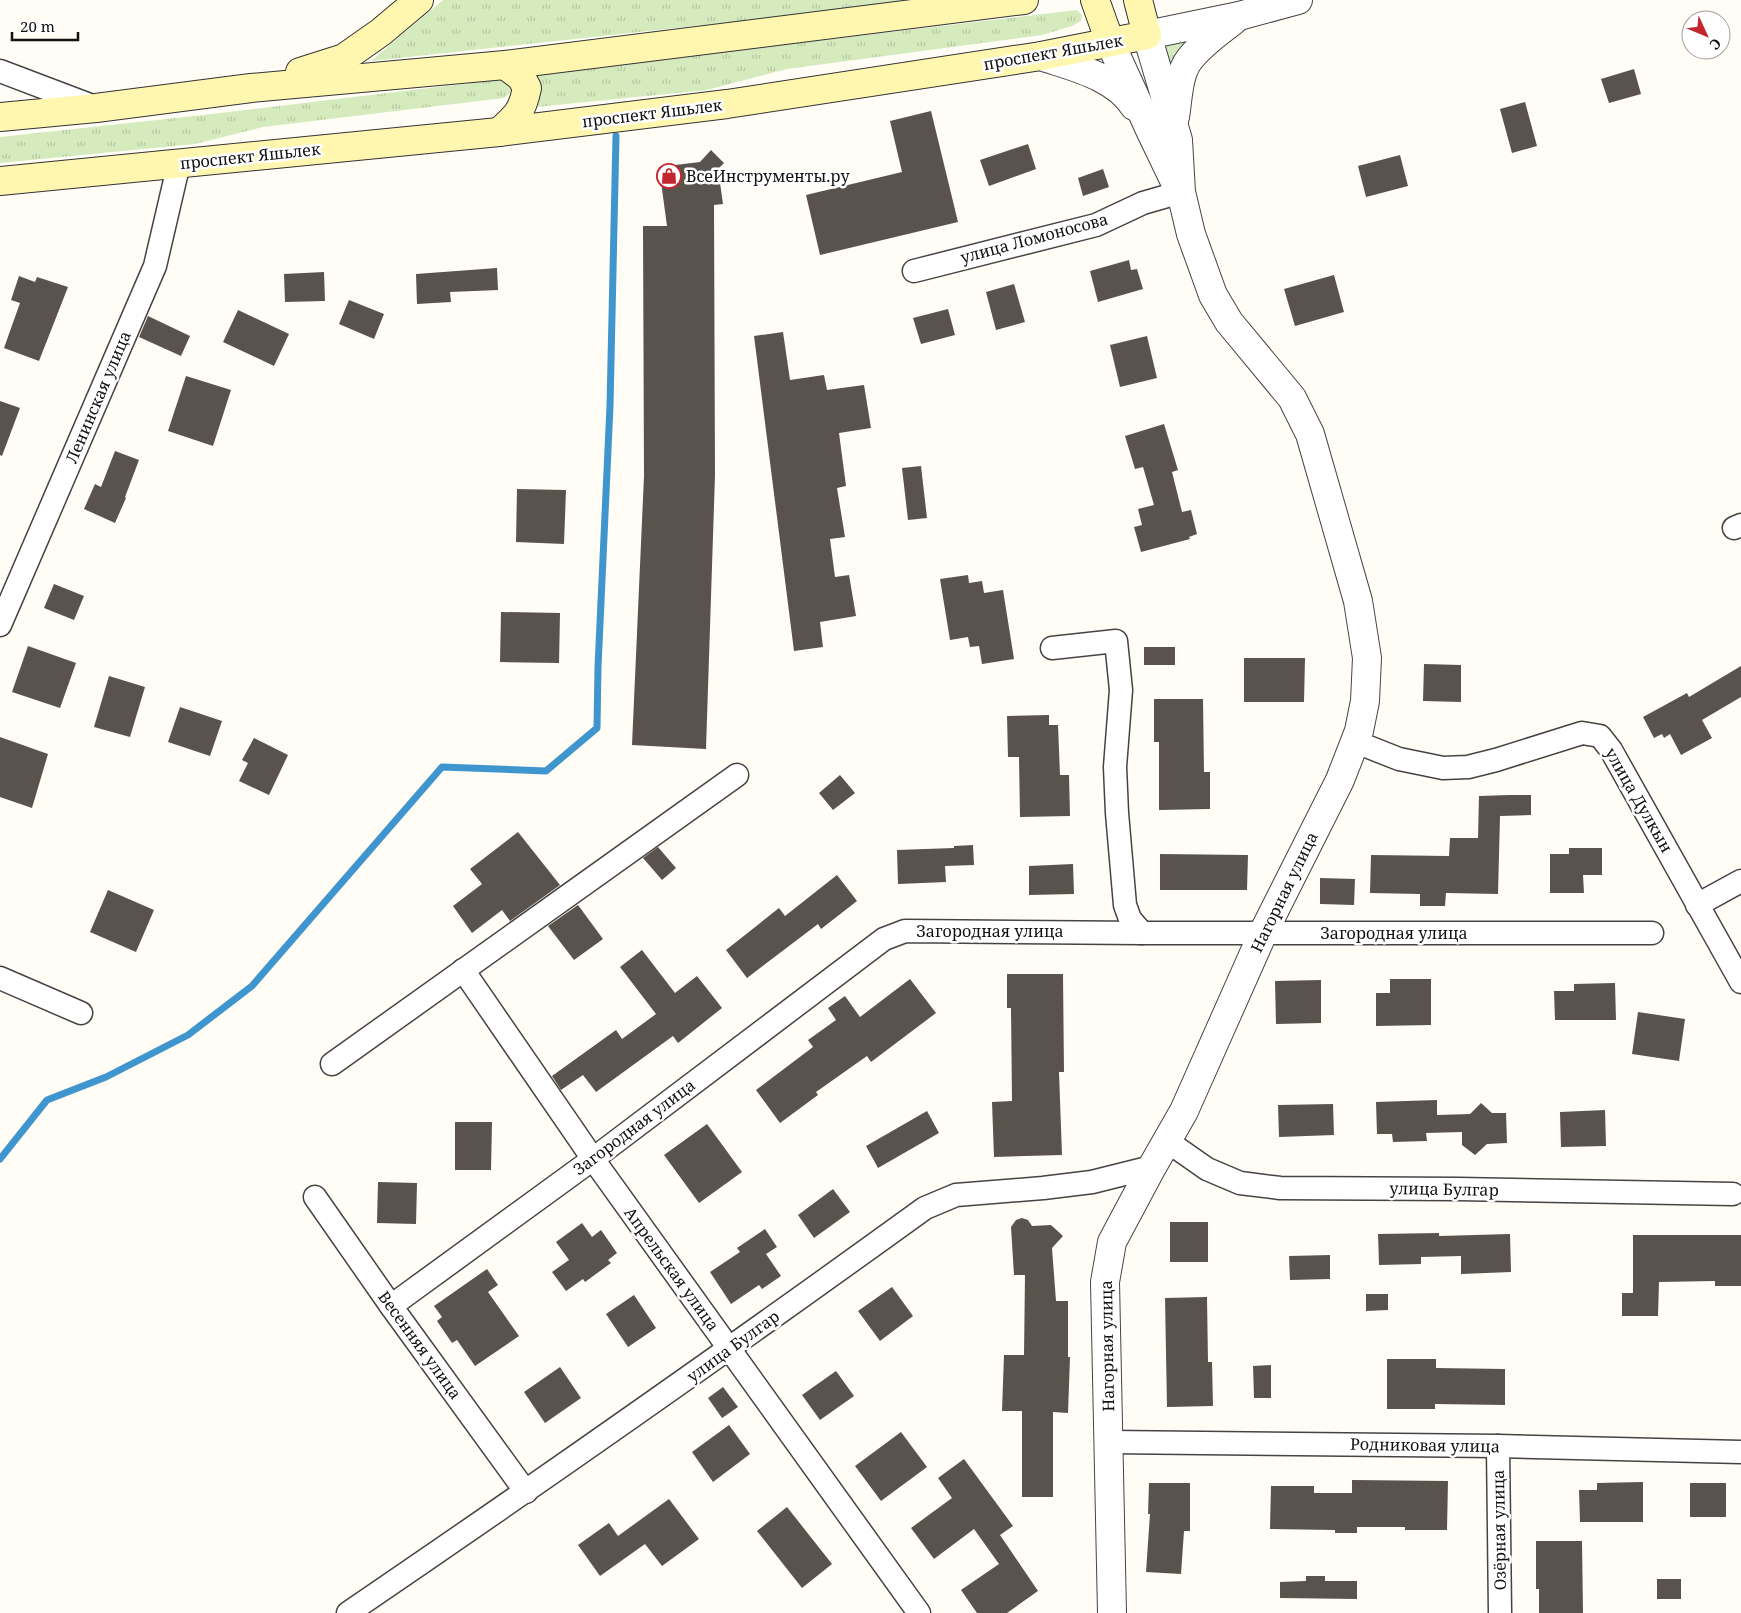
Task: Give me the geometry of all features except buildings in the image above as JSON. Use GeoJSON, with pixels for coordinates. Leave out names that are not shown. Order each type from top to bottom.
{"type":"FeatureCollection","features":[{"type":"Feature","properties":{"kind":"main road"},"geometry":{"type":"LineString","coordinates":[[252,88],[344,58],[382,32],[419,0]]}},
{"type":"Feature","properties":{"kind":"main road"},"geometry":{"type":"LineString","coordinates":[[0,117],[96,108],[252,88],[505,65],[1024,0]]}},
{"type":"Feature","properties":{"kind":"main road"},"geometry":{"type":"LineString","coordinates":[[1095,0],[1110,42]]}},
{"type":"Feature","properties":{"kind":"main road"},"geometry":{"type":"LineString","coordinates":[[1138,0],[1147,35]]}},
{"type":"Feature","properties":{"kind":"main road","name":"проспект Яшьлек"},"geometry":{"type":"LineString","coordinates":[[0,180],[498,132],[727,104],[1041,56],[1147,35]]}},
{"type":"Feature","properties":{"kind":"main road"},"geometry":{"type":"LineString","coordinates":[[498,132],[513,120],[523,106],[527,88],[521,77],[505,65]]}},
{"type":"Feature","properties":{"kind":"street","name":"проспект Яшьлек"},"geometry":{"type":"LineString","coordinates":[[1147,35],[1239,16],[1298,0]]}},
{"type":"Feature","properties":{"kind":"street"},"geometry":{"type":"LineString","coordinates":[[1162,127],[1189,60],[1205,43],[1239,16]]}},
{"type":"Feature","properties":{"kind":"street"},"geometry":{"type":"LineString","coordinates":[[1147,35],[1162,127]]}},
{"type":"Feature","properties":{"kind":"street"},"geometry":{"type":"LineString","coordinates":[[1110,42],[1162,127]]}},
{"type":"Feature","properties":{"kind":"street"},"geometry":{"type":"LineString","coordinates":[[1041,56],[1108,82],[1162,127]]}},
{"type":"Feature","properties":{"kind":"street"},"geometry":{"type":"LineString","coordinates":[[0,71],[96,108]]}},
{"type":"Feature","properties":{"kind":"street","name":"Нагорная улица"},"geometry":{"type":"LineString","coordinates":[[1112,1613],[1105,1282],[1112,1242],[1184,1111],[1263,933],[1340,780],[1356,742],[1366,701],[1367,658],[1358,601],[1310,434],[1292,398],[1229,322],[1213,295],[1191,234],[1181,192],[1178,140],[1162,127]]}},
{"type":"Feature","properties":{"kind":"street","name":"Ленинская улица"},"geometry":{"type":"LineString","coordinates":[[0,625],[155,266],[179,163]]}},
{"type":"Feature","properties":{"kind":"street","name":"улица Ломоносова"},"geometry":{"type":"LineString","coordinates":[[914,271],[1096,225],[1142,203],[1181,192]]}},
{"type":"Feature","properties":{"kind":"street"},"geometry":{"type":"LineString","coordinates":[[1052,648],[1116,641],[1121,690],[1115,767],[1117,813],[1126,905],[1130,919],[1142,933]]}},
{"type":"Feature","properties":{"kind":"street","name":"улица Дулкын"},"geometry":{"type":"LineString","coordinates":[[1356,742],[1399,759],[1443,768],[1468,767],[1496,760],[1582,733],[1600,736],[1611,750],[1741,982]]}},
{"type":"Feature","properties":{"kind":"street"},"geometry":{"type":"LineString","coordinates":[[332,1064],[737,775]]}},
{"type":"Feature","properties":{"kind":"street"},"geometry":{"type":"LineString","coordinates":[[1697,904],[1741,881]]}},
{"type":"Feature","properties":{"kind":"street","name":"Загородная улица"},"geometry":{"type":"LineString","coordinates":[[391,1306],[593,1159],[884,939],[905,931],[1652,933]]}},
{"type":"Feature","properties":{"kind":"street","name":"Апрельская улица"},"geometry":{"type":"LineString","coordinates":[[463,970],[593,1159],[919,1613]]}},
{"type":"Feature","properties":{"kind":"street"},"geometry":{"type":"LineString","coordinates":[[0,978],[81,1013]]}},
{"type":"Feature","properties":{"kind":"street","name":"улица Булгар"},"geometry":{"type":"LineString","coordinates":[[1167,1141],[1207,1169],[1240,1183],[1280,1188],[1733,1194]]}},
{"type":"Feature","properties":{"kind":"street","name":"улица Булгар"},"geometry":{"type":"LineString","coordinates":[[348,1613],[526,1492],[730,1349],[924,1208],[956,1195],[1092,1182],[1152,1167]]}},
{"type":"Feature","properties":{"kind":"street","name":"Весенняя улица"},"geometry":{"type":"LineString","coordinates":[[316,1197],[391,1306],[526,1492]]}},
{"type":"Feature","properties":{"kind":"street","name":"Родниковая улица"},"geometry":{"type":"LineString","coordinates":[[1109,1442],[1498,1446],[1741,1452]]}},
{"type":"Feature","properties":{"kind":"street","name":"Озёрная улица"},"geometry":{"type":"LineString","coordinates":[[1498,1446],[1500,1613]]}},
{"type":"Feature","properties":{"kind":"green space"},"geometry":{"type":"Polygon","coordinates":[[[443,0],[934,0],[371,61],[443,0]]]}},
{"type":"Feature","properties":{"kind":"green space"},"geometry":{"type":"Polygon","coordinates":[[[1077,10],[1082,15],[1081,21],[1072,26],[1042,35],[787,69],[707,90],[536,107],[540,90],[534,74],[1077,10]]]}},
{"type":"Feature","properties":{"kind":"green space"},"geometry":{"type":"Polygon","coordinates":[[[1207,32],[1173,82],[1155,45],[1207,32]]]}},
{"type":"Feature","properties":{"kind":"green space"},"geometry":{"type":"Polygon","coordinates":[[[504,79],[509,82],[512,88],[504,98],[263,127],[195,144],[0,163],[0,137],[504,79]]]}},
{"type":"Feature","properties":{"kind":"waterway"},"geometry":{"type":"LineString","coordinates":[[0,1159],[47,1100],[106,1077],[188,1035],[252,986],[442,767],[546,771],[597,728],[610,406],[616,136]]}},
{"type":"Feature","properties":{"kind":"place","name":"ВсеИнструменты.ру"},"geometry":{"type":"Point","coordinates":[669,176]}}]}
